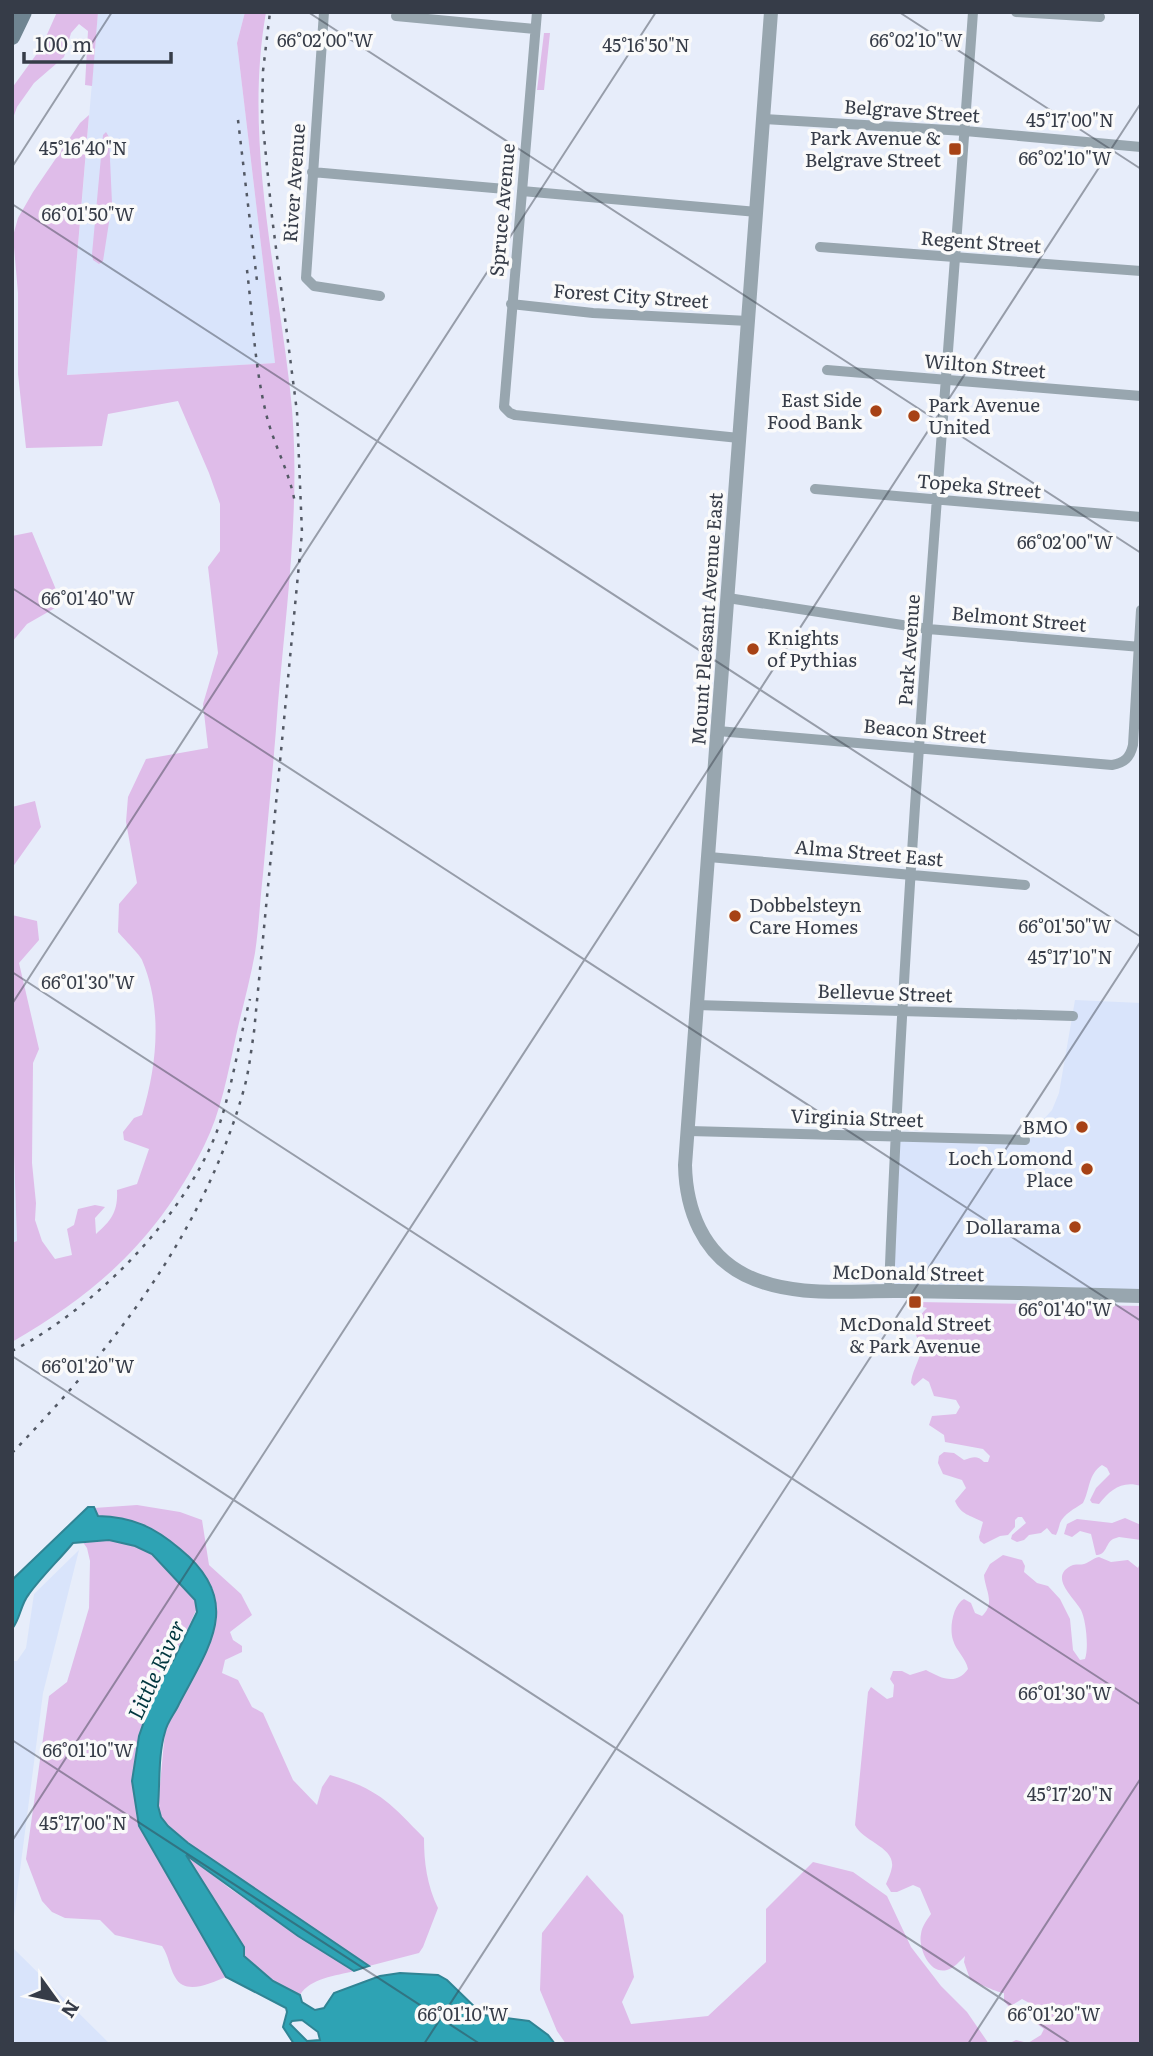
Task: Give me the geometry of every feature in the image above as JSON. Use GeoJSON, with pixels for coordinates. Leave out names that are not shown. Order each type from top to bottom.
{"type":"FeatureCollection","features":[{"type":"Feature","properties":{"kind":"main road"},"geometry":{"type":"LineString","coordinates":[[12,37],[24,12]]}},
{"type":"Feature","properties":{"kind":"street","name":"River Avenue"},"geometry":{"type":"LineString","coordinates":[[324,12],[305,275],[307,281],[314,286],[380,296]]}},
{"type":"Feature","properties":{"kind":"street","name":"Spruce Avenue"},"geometry":{"type":"LineString","coordinates":[[537,12],[503,403],[506,410],[515,415],[740,438]]}},
{"type":"Feature","properties":{"kind":"street","name":"Mount Pleasant Avenue East"},"geometry":{"type":"LineString","coordinates":[[698,1227],[687,1193],[685,1165],[771,12]]}},
{"type":"Feature","properties":{"kind":"street","name":"Park Avenue"},"geometry":{"type":"LineString","coordinates":[[889,1291],[902,1012],[936,500],[973,12]]}},
{"type":"Feature","properties":{"kind":"street"},"geometry":{"type":"LineString","coordinates":[[1016,12],[1100,16]]}},
{"type":"Feature","properties":{"kind":"street"},"geometry":{"type":"LineString","coordinates":[[396,16],[535,29]]}},
{"type":"Feature","properties":{"kind":"street","name":"Belgrave Street"},"geometry":{"type":"LineString","coordinates":[[764,119],[965,131],[1141,147]]}},
{"type":"Feature","properties":{"kind":"street"},"geometry":{"type":"LineString","coordinates":[[312,172],[505,190]]}},
{"type":"Feature","properties":{"kind":"street"},"geometry":{"type":"LineString","coordinates":[[522,191],[757,212]]}},
{"type":"Feature","properties":{"kind":"street","name":"Regent Street"},"geometry":{"type":"LineString","coordinates":[[820,247],[1141,271]]}},
{"type":"Feature","properties":{"kind":"street","name":"Forest City Street"},"geometry":{"type":"LineString","coordinates":[[511,304],[593,313],[748,321]]}},
{"type":"Feature","properties":{"kind":"street","name":"Wilton Street"},"geometry":{"type":"LineString","coordinates":[[827,370],[1141,396]]}},
{"type":"Feature","properties":{"kind":"street","name":"Topeka Street"},"geometry":{"type":"LineString","coordinates":[[815,489],[1141,517]]}},
{"type":"Feature","properties":{"kind":"street","name":"Belmont Street"},"geometry":{"type":"LineString","coordinates":[[728,598],[928,629],[1139,647]]}},
{"type":"Feature","properties":{"kind":"street"},"geometry":{"type":"LineString","coordinates":[[1139,647],[1141,610]]}},
{"type":"Feature","properties":{"kind":"street","name":"Beacon Street"},"geometry":{"type":"LineString","coordinates":[[718,731],[1112,765],[1127,759],[1133,746],[1139,647]]}},
{"type":"Feature","properties":{"kind":"street","name":"Alma Street East"},"geometry":{"type":"LineString","coordinates":[[709,857],[1025,885]]}},
{"type":"Feature","properties":{"kind":"street","name":"Bellevue Street"},"geometry":{"type":"LineString","coordinates":[[696,1005],[1073,1016]]}},
{"type":"Feature","properties":{"kind":"street","name":"Virginia Street"},"geometry":{"type":"LineString","coordinates":[[689,1131],[1025,1140]]}},
{"type":"Feature","properties":{"kind":"street","name":"McDonald Street"},"geometry":{"type":"LineString","coordinates":[[698,1227],[716,1253],[728,1264],[743,1274],[784,1289],[1141,1296]]}},
{"type":"Feature","properties":{"kind":"shaded area"},"geometry":{"type":"Polygon","coordinates":[[[57,12],[98,12],[92,86],[85,85],[88,31],[79,24],[71,33],[64,57],[34,83],[17,107],[12,121],[12,88],[41,48],[57,12]]]}},
{"type":"Feature","properties":{"kind":"shaded area"},"geometry":{"type":"Polygon","coordinates":[[[98,12],[245,12],[237,43],[275,363],[67,375],[98,12]]]}},
{"type":"Feature","properties":{"kind":"shaded area"},"geometry":{"type":"Polygon","coordinates":[[[245,12],[266,12],[258,106],[260,154],[290,389],[294,467],[289,586],[255,953],[219,1106],[210,1133],[186,1179],[167,1208],[124,1259],[73,1303],[12,1342],[12,1243],[17,1241],[12,1096],[12,915],[37,921],[39,940],[19,963],[39,1049],[33,1063],[32,1163],[35,1220],[42,1241],[55,1259],[72,1255],[67,1229],[74,1225],[78,1209],[95,1205],[105,1207],[95,1218],[96,1234],[106,1224],[115,1209],[117,1190],[137,1184],[149,1149],[124,1140],[123,1132],[134,1118],[142,1115],[151,1077],[155,1037],[149,979],[142,960],[118,932],[119,904],[137,883],[126,822],[128,797],[146,759],[208,748],[203,704],[218,653],[208,567],[220,551],[220,504],[178,401],[108,414],[102,446],[26,448],[18,374],[18,293],[13,236],[18,218],[33,192],[80,123],[89,115],[67,375],[275,363],[237,43],[245,12]]]}},
{"type":"Feature","properties":{"kind":"shaded area"},"geometry":{"type":"Polygon","coordinates":[[[544,33],[550,33],[544,90],[537,90],[544,33]]]}},
{"type":"Feature","properties":{"kind":"shaded area"},"geometry":{"type":"Polygon","coordinates":[[[106,132],[109,137],[112,203],[103,261],[99,264],[93,260],[92,254],[103,135],[106,132]]]}},
{"type":"Feature","properties":{"kind":"shaded area"},"geometry":{"type":"Polygon","coordinates":[[[32,532],[62,604],[27,624],[12,642],[12,536],[32,532]]]}},
{"type":"Feature","properties":{"kind":"shaded area"},"geometry":{"type":"Polygon","coordinates":[[[35,801],[41,827],[12,868],[12,807],[35,801]]]}},
{"type":"Feature","properties":{"kind":"shaded area"},"geometry":{"type":"Polygon","coordinates":[[[1075,1000],[1141,1003],[1141,1296],[889,1291],[895,1136],[1025,1140],[1052,1110],[1059,1093],[1075,1000]]]}},
{"type":"Feature","properties":{"kind":"shaded area"},"geometry":{"type":"Polygon","coordinates":[[[12,1096],[17,1241],[12,1243],[12,1096]]]}},
{"type":"Feature","properties":{"kind":"shaded area"},"geometry":{"type":"Polygon","coordinates":[[[918,1302],[1141,1306],[1141,1486],[1122,1485],[1099,1504],[1092,1503],[1090,1500],[1096,1488],[1110,1474],[1102,1465],[1092,1478],[1083,1503],[1064,1517],[1056,1535],[1047,1528],[1017,1542],[1011,1539],[1012,1535],[1026,1523],[1022,1517],[1018,1517],[1015,1527],[1008,1535],[984,1544],[980,1541],[983,1522],[963,1512],[955,1501],[966,1488],[962,1480],[943,1474],[938,1463],[939,1456],[944,1452],[954,1453],[964,1460],[975,1457],[984,1462],[988,1462],[990,1456],[983,1449],[945,1442],[944,1435],[929,1425],[932,1416],[956,1414],[960,1407],[956,1400],[934,1396],[929,1382],[923,1378],[914,1386],[911,1383],[921,1349],[915,1330],[916,1324],[927,1308],[919,1306],[918,1302]]]}},
{"type":"Feature","properties":{"kind":"shaded area"},"geometry":{"type":"Polygon","coordinates":[[[137,1505],[180,1512],[202,1520],[209,1565],[241,1594],[252,1615],[230,1632],[233,1640],[242,1646],[242,1652],[225,1660],[222,1673],[238,1680],[252,1707],[263,1713],[293,1780],[317,1805],[322,1787],[330,1775],[361,1786],[392,1806],[424,1838],[427,1874],[438,1908],[419,1953],[369,1966],[188,1843],[161,1817],[158,1806],[165,1731],[206,1652],[213,1589],[192,1561],[165,1538],[134,1523],[98,1517],[94,1508],[137,1505]]]}},
{"type":"Feature","properties":{"kind":"shaded area"},"geometry":{"type":"Polygon","coordinates":[[[1125,1518],[1141,1525],[1141,1540],[1119,1537],[1113,1539],[1100,1555],[1096,1555],[1091,1534],[1080,1531],[1072,1537],[1064,1534],[1067,1524],[1077,1519],[1112,1523],[1125,1518]]]}},
{"type":"Feature","properties":{"kind":"shaded area"},"geometry":{"type":"Polygon","coordinates":[[[109,1540],[135,1546],[152,1554],[198,1606],[175,1657],[154,1693],[132,1781],[139,1826],[226,1977],[199,1986],[179,1983],[162,1946],[115,1935],[100,1920],[65,1918],[52,1912],[42,1901],[26,1859],[49,1696],[67,1682],[89,1608],[90,1561],[82,1541],[109,1540]]]}},
{"type":"Feature","properties":{"kind":"shaded area"},"geometry":{"type":"Polygon","coordinates":[[[79,1550],[43,1693],[12,1932],[12,1661],[17,1661],[26,1648],[34,1594],[79,1550]]]}},
{"type":"Feature","properties":{"kind":"shaded area"},"geometry":{"type":"Polygon","coordinates":[[[1003,1555],[1022,1560],[1024,1572],[1037,1583],[1048,1586],[1060,1599],[1070,1619],[1073,1650],[1080,1660],[1085,1659],[1086,1654],[1084,1620],[1081,1610],[1062,1581],[1062,1575],[1073,1565],[1084,1564],[1099,1557],[1111,1562],[1128,1560],[1138,1568],[1141,1560],[1141,2044],[1008,2044],[1016,2040],[1028,2043],[1041,2035],[1044,2029],[1030,2019],[1031,2004],[1022,1999],[1009,2007],[1004,2001],[1004,1993],[970,1979],[964,1962],[965,1956],[947,1970],[935,1968],[930,1964],[923,1952],[921,1939],[922,1928],[931,1914],[920,1888],[913,1885],[891,1892],[886,1884],[892,1860],[855,1825],[868,1692],[871,1687],[887,1699],[893,1697],[894,1685],[890,1679],[893,1671],[910,1675],[926,1670],[937,1676],[953,1679],[968,1669],[954,1644],[952,1623],[955,1611],[964,1599],[971,1603],[975,1613],[982,1616],[989,1601],[984,1575],[990,1564],[1003,1555]]]}},
{"type":"Feature","properties":{"kind":"shaded area"},"geometry":{"type":"Polygon","coordinates":[[[185,1853],[229,1888],[354,1971],[317,1981],[300,1995],[273,1981],[244,1956],[185,1853]]]}},
{"type":"Feature","properties":{"kind":"shaded area"},"geometry":{"type":"Polygon","coordinates":[[[813,1862],[853,1872],[887,1896],[911,1947],[941,1986],[967,2012],[989,2044],[566,2044],[557,2031],[540,1990],[542,1933],[587,1875],[623,1915],[634,1977],[622,2002],[631,2024],[708,2016],[766,1962],[766,1909],[813,1862]]]}},
{"type":"Feature","properties":{"kind":"shaded area"},"geometry":{"type":"Polygon","coordinates":[[[12,1947],[110,2044],[12,2044],[12,1947]]]}},
{"type":"Feature","properties":{"kind":"water"},"geometry":{"type":"Polygon","coordinates":[[[88,1507],[94,1507],[98,1516],[122,1518],[152,1529],[180,1549],[200,1568],[211,1587],[216,1605],[215,1624],[210,1643],[166,1728],[161,1750],[158,1806],[161,1817],[188,1843],[369,1966],[354,1971],[298,1936],[186,1855],[244,1947],[244,1956],[273,1981],[300,1995],[302,2002],[315,2010],[324,2008],[334,1993],[380,1976],[400,1973],[438,1975],[447,1980],[483,2015],[529,2021],[548,2035],[555,2044],[294,2044],[283,2027],[286,2008],[226,1977],[139,1826],[132,1781],[139,1736],[154,1693],[197,1612],[195,1600],[152,1554],[135,1546],[109,1540],[73,1543],[29,1594],[12,1629],[12,1580],[88,1507]],[[302,2020],[292,2021],[290,2024],[307,2041],[320,2040],[318,2032],[302,2020]]]}},
{"type":"Feature","properties":{"kind":"railway"},"geometry":{"type":"LineString","coordinates":[[12,1453],[50,1413],[120,1329],[180,1240],[205,1192],[226,1142],[249,1068],[302,533],[297,412],[262,116],[263,71],[270,12]]}},
{"type":"Feature","properties":{"kind":"railway"},"geometry":{"type":"LineString","coordinates":[[238,120],[257,281]]}},
{"type":"Feature","properties":{"kind":"railway"},"geometry":{"type":"LineString","coordinates":[[247,270],[257,365],[264,403],[295,503]]}},
{"type":"Feature","properties":{"kind":"railway"},"geometry":{"type":"LineString","coordinates":[[12,1351],[77,1309],[109,1281],[140,1250],[191,1183],[210,1148],[223,1113],[250,999]]}},
{"type":"Feature","properties":{"kind":"place","name":"Park Avenue & Belgrave Street"},"geometry":{"type":"Point","coordinates":[955,149]}},
{"type":"Feature","properties":{"kind":"place","name":"East Side Food Bank"},"geometry":{"type":"Point","coordinates":[876,411]}},
{"type":"Feature","properties":{"kind":"place","name":"Park Avenue United"},"geometry":{"type":"Point","coordinates":[914,416]}},
{"type":"Feature","properties":{"kind":"place","name":"Knights of Pythias"},"geometry":{"type":"Point","coordinates":[753,649]}},
{"type":"Feature","properties":{"kind":"place","name":"Dobbelsteyn Care Homes"},"geometry":{"type":"Point","coordinates":[735,916]}},
{"type":"Feature","properties":{"kind":"place","name":"BMO"},"geometry":{"type":"Point","coordinates":[1082,1127]}},
{"type":"Feature","properties":{"kind":"place","name":"Loch Lomond Place"},"geometry":{"type":"Point","coordinates":[1087,1169]}},
{"type":"Feature","properties":{"kind":"place","name":"Dollarama"},"geometry":{"type":"Point","coordinates":[1075,1227]}},
{"type":"Feature","properties":{"kind":"place","name":"McDonald Street & Park Avenue"},"geometry":{"type":"Point","coordinates":[915,1302]}},
{"type":"Feature","properties":{"kind":"water label","name":"Little River"},"geometry":{"type":"Point","coordinates":[157,1670]}}]}
